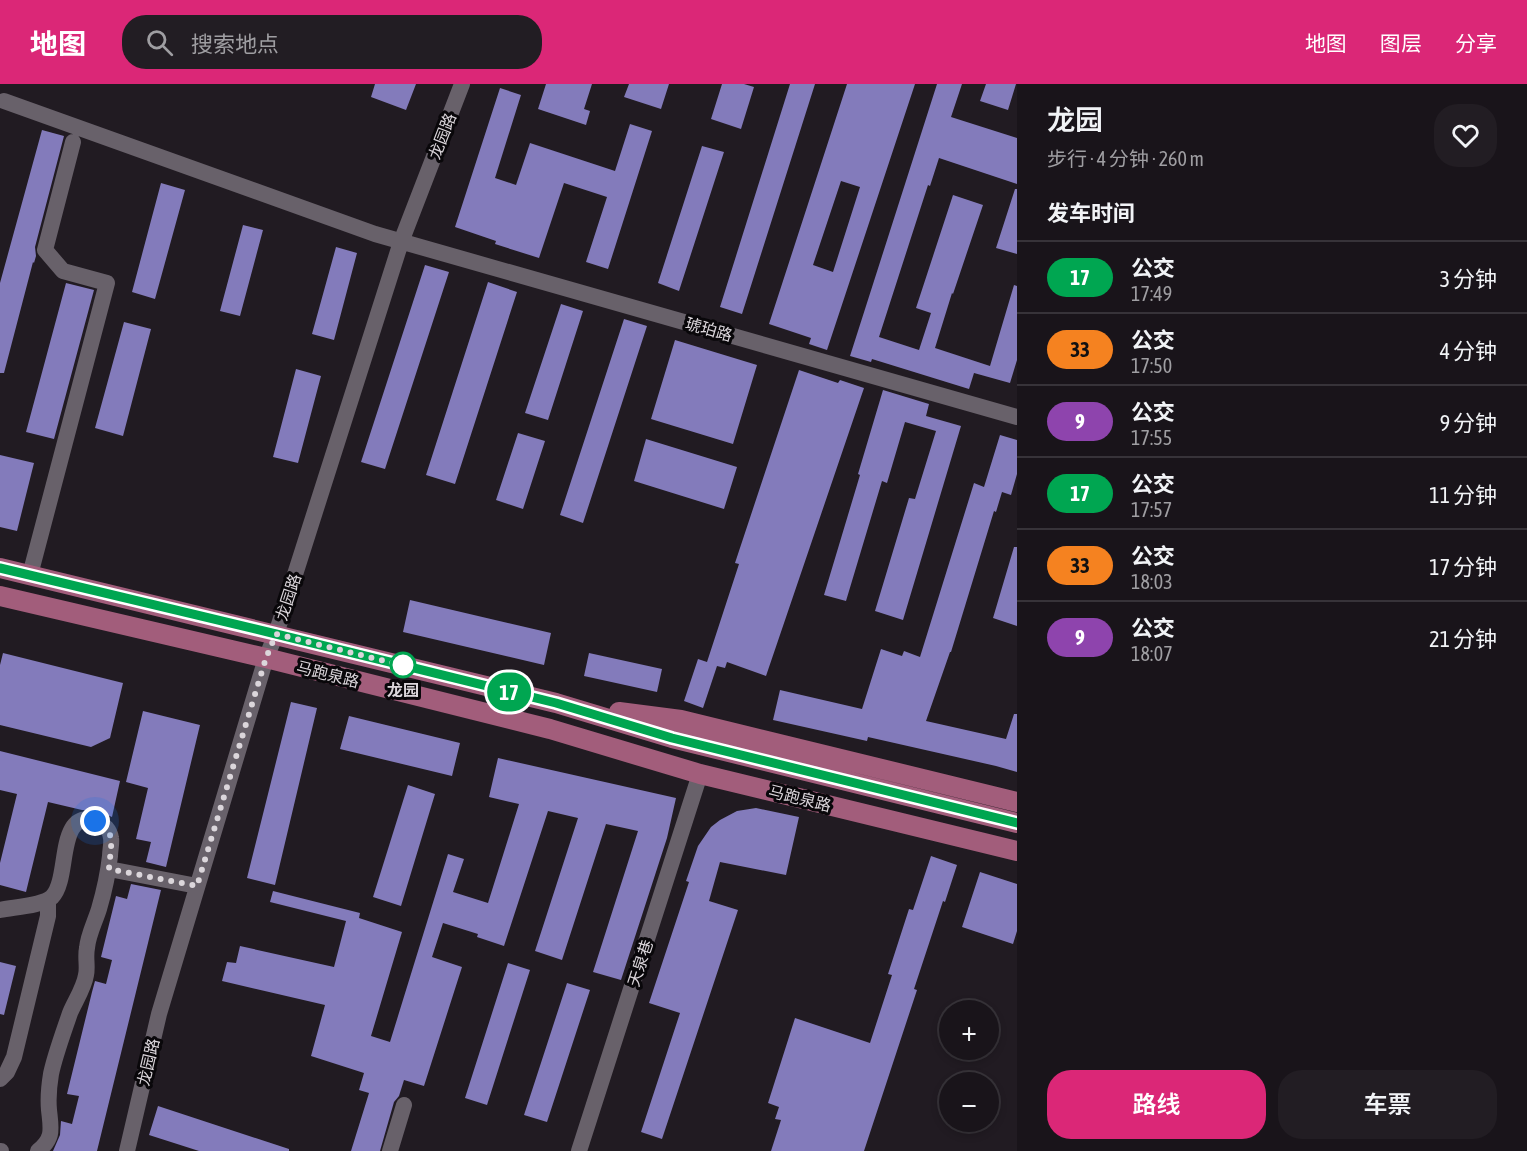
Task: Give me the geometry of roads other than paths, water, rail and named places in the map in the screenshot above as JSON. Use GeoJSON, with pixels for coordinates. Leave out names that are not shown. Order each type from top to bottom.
{"type":"FeatureCollection","features":[{"type":"Feature","properties":{"kind":"main road","name":"马跑泉路"},"geometry":{"type":"LineString","coordinates":[[0,568],[556,703],[670,743]]}},
{"type":"Feature","properties":{"kind":"main road","name":"马跑泉路"},"geometry":{"type":"LineString","coordinates":[[0,596],[266,658],[550,729],[700,774],[1017,850]]}},
{"type":"Feature","properties":{"kind":"main road","name":"马跑泉路"},"geometry":{"type":"LineString","coordinates":[[556,703],[681,720],[1017,802]]}},
{"type":"Feature","properties":{"kind":"main road","name":"马跑泉路"},"geometry":{"type":"LineString","coordinates":[[550,729],[670,743]]}},
{"type":"Feature","properties":{"kind":"main road"},"geometry":{"type":"LineString","coordinates":[[670,743],[1017,823]]}},
{"type":"Feature","properties":{"kind":"main road"},"geometry":{"type":"LineString","coordinates":[[670,743],[1017,834]]}},
{"type":"Feature","properties":{"kind":"street","name":"龙园路"},"geometry":{"type":"LineString","coordinates":[[127,1151],[159,1014],[266,658],[276,634],[401,242],[462,84]]}},
{"type":"Feature","properties":{"kind":"street","name":"琥珀路"},"geometry":{"type":"LineString","coordinates":[[4,101],[401,242],[1017,417]]}},
{"type":"Feature","properties":{"kind":"street"},"geometry":{"type":"LineString","coordinates":[[30,575],[106,283],[63,272],[45,250],[73,142]]}},
{"type":"Feature","properties":{"kind":"street","name":"天泉巷"},"geometry":{"type":"LineString","coordinates":[[579,1151],[700,774]]}},
{"type":"Feature","properties":{"kind":"street"},"geometry":{"type":"LineString","coordinates":[[0,910],[36,904],[53,896],[60,884],[69,833],[77,824],[82,821],[95,821],[101,823],[109,832],[111,838],[109,869],[87,947],[86,976],[70,1013],[51,1074],[50,1135],[38,1151]]}},
{"type":"Feature","properties":{"kind":"street"},"geometry":{"type":"LineString","coordinates":[[109,869],[197,886]]}},
{"type":"Feature","properties":{"kind":"street"},"geometry":{"type":"LineString","coordinates":[[0,1079],[7,1072],[14,1057],[48,916],[48,900]]}},
{"type":"Feature","properties":{"kind":"street"},"geometry":{"type":"LineString","coordinates":[[390,1151],[404,1105]]}},
{"type":"Feature","properties":{"kind":"place","name":"龙园"},"geometry":{"type":"Point","coordinates":[403,665]}}]}
